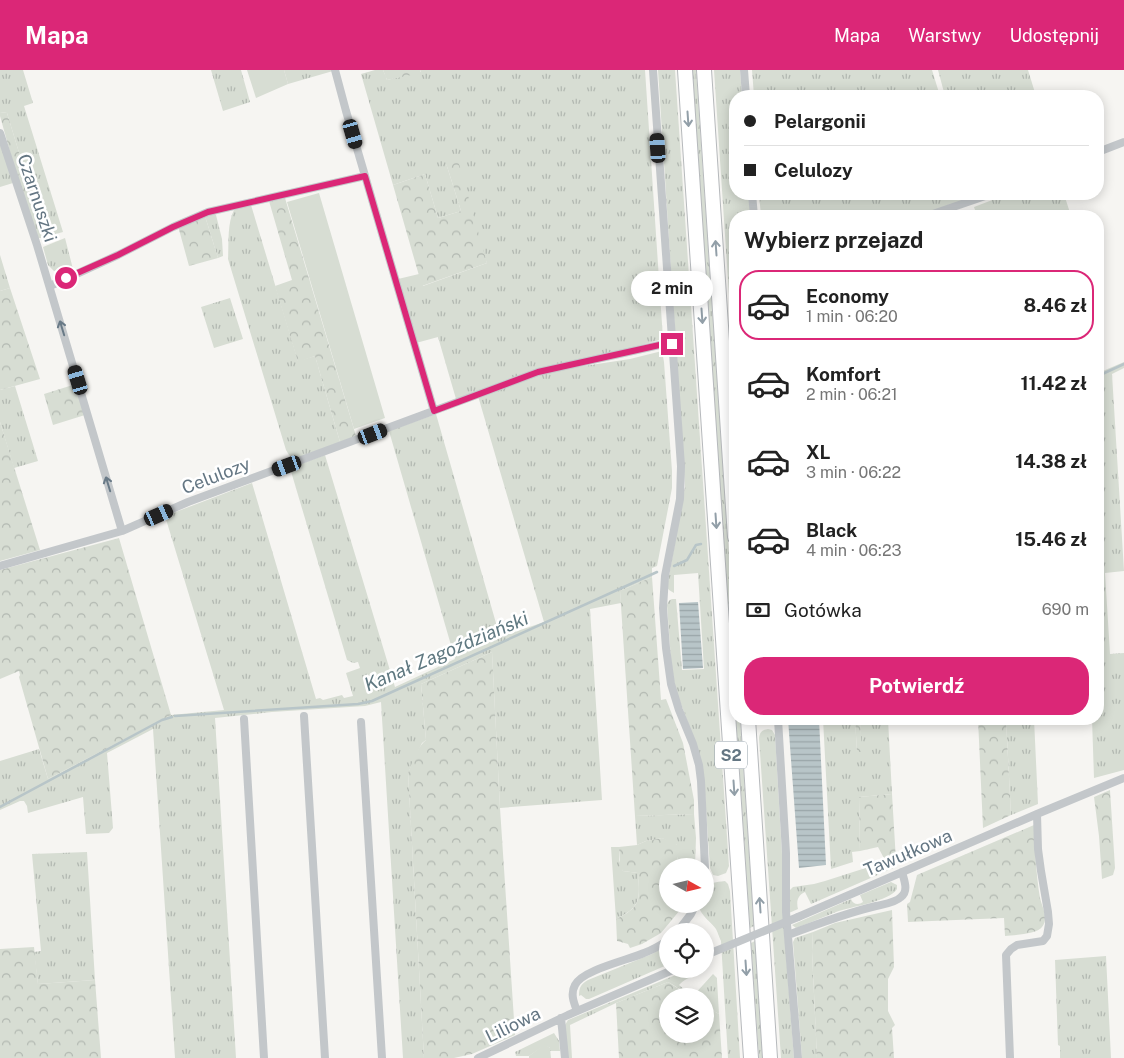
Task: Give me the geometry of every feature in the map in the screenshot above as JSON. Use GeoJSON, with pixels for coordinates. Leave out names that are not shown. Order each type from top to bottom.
{"type":"FeatureCollection","features":[{"type":"Feature","properties":{"kind":"highway","name":"S2"},"geometry":{"type":"LineString","coordinates":[[685,70],[751,1058]]}},
{"type":"Feature","properties":{"kind":"highway"},"geometry":{"type":"LineString","coordinates":[[704,70],[729,447]]}},
{"type":"Feature","properties":{"kind":"highway","name":"S2"},"geometry":{"type":"LineString","coordinates":[[748,725],[770,1058]]}},
{"type":"Feature","properties":{"kind":"street"},"geometry":{"type":"LineString","coordinates":[[335,70],[434,411]]}},
{"type":"Feature","properties":{"kind":"street"},"geometry":{"type":"LineString","coordinates":[[653,70],[681,466],[681,484],[665,576],[663,608],[666,648],[675,698],[699,765],[705,858]]}},
{"type":"Feature","properties":{"kind":"street"},"geometry":{"type":"LineString","coordinates":[[744,70],[746,90]]}},
{"type":"Feature","properties":{"kind":"street","name":"Czarnuszki"},"geometry":{"type":"LineString","coordinates":[[0,133],[50,286],[122,530]]}},
{"type":"Feature","properties":{"kind":"street"},"geometry":{"type":"LineString","coordinates":[[1104,150],[1124,142]]}},
{"type":"Feature","properties":{"kind":"street"},"geometry":{"type":"LineString","coordinates":[[50,286],[208,212],[365,176]]}},
{"type":"Feature","properties":{"kind":"street"},"geometry":{"type":"LineString","coordinates":[[944,210],[974,200]]}},
{"type":"Feature","properties":{"kind":"street","name":"Celulozy"},"geometry":{"type":"LineString","coordinates":[[0,566],[122,530],[188,502],[538,372],[664,344],[672,344]]}},
{"type":"Feature","properties":{"kind":"street"},"geometry":{"type":"LineString","coordinates":[[304,716],[325,1058]]}},
{"type":"Feature","properties":{"kind":"street"},"geometry":{"type":"LineString","coordinates":[[244,719],[264,1058]]}},
{"type":"Feature","properties":{"kind":"street"},"geometry":{"type":"LineString","coordinates":[[361,722],[382,1058]]}},
{"type":"Feature","properties":{"kind":"street"},"geometry":{"type":"LineString","coordinates":[[778,725],[786,853],[786,906],[798,1058]]}},
{"type":"Feature","properties":{"kind":"street","name":"Tawułkowa"},"geometry":{"type":"LineString","coordinates":[[714,952],[1124,778]]}},
{"type":"Feature","properties":{"kind":"street"},"geometry":{"type":"LineString","coordinates":[[1010,1058],[1006,955],[1010,949],[1017,945],[1043,940],[1047,936],[1049,924],[1040,864],[1037,814]]}},
{"type":"Feature","properties":{"kind":"street"},"geometry":{"type":"LineString","coordinates":[[788,935],[848,913],[894,902],[902,897],[905,889],[906,884],[902,872]]}},
{"type":"Feature","properties":{"kind":"street"},"geometry":{"type":"LineString","coordinates":[[577,1011],[573,998],[575,985],[584,976],[646,953],[659,945]]}},
{"type":"Feature","properties":{"kind":"street"},"geometry":{"type":"LineString","coordinates":[[565,1058],[561,1018],[659,976]]}},
{"type":"Feature","properties":{"kind":"street","name":"Liliowa"},"geometry":{"type":"LineString","coordinates":[[478,1058],[561,1018]]}},
{"type":"Feature","properties":{"kind":"green space"},"geometry":{"type":"Polygon","coordinates":[[[0,70],[23,70],[33,103],[24,106],[63,232],[37,238],[17,177],[24,169],[7,113],[0,112],[0,70]]]}},
{"type":"Feature","properties":{"kind":"green space"},"geometry":{"type":"Polygon","coordinates":[[[211,70],[241,70],[250,102],[223,111],[211,70]]]}},
{"type":"Feature","properties":{"kind":"green space"},"geometry":{"type":"Polygon","coordinates":[[[247,70],[284,70],[288,84],[256,98],[247,70]]]}},
{"type":"Feature","properties":{"kind":"green space"},"geometry":{"type":"Polygon","coordinates":[[[284,70],[332,70],[333,71],[288,84],[284,70]]]}},
{"type":"Feature","properties":{"kind":"green space"},"geometry":{"type":"Polygon","coordinates":[[[383,70],[387,80],[421,72],[420,70],[645,70],[663,339],[602,356],[535,370],[456,399],[438,337],[416,343],[398,279],[419,274],[423,286],[487,263],[446,163],[461,211],[438,218],[425,174],[393,185],[361,74],[383,70]]]}},
{"type":"Feature","properties":{"kind":"green space"},"geometry":{"type":"Polygon","coordinates":[[[383,70],[420,70],[421,73],[387,80],[383,70]]]}},
{"type":"Feature","properties":{"kind":"green space"},"geometry":{"type":"Polygon","coordinates":[[[658,70],[675,70],[729,866],[726,873],[718,876],[714,875],[714,858],[709,858],[704,780],[691,731],[677,693],[671,660],[667,605],[670,600],[676,599],[682,670],[704,669],[698,573],[674,575],[674,593],[667,587],[685,487],[658,70]]]}},
{"type":"Feature","properties":{"kind":"green space"},"geometry":{"type":"Polygon","coordinates":[[[692,70],[696,70],[729,553],[729,617],[692,70]]]}},
{"type":"Feature","properties":{"kind":"green space"},"geometry":{"type":"Polygon","coordinates":[[[714,70],[740,70],[742,90],[729,90],[729,200],[750,200],[750,210],[729,210],[729,295],[714,70]]]}},
{"type":"Feature","properties":{"kind":"green space"},"geometry":{"type":"Polygon","coordinates":[[[752,70],[932,70],[938,90],[754,90],[752,70]]]}},
{"type":"Feature","properties":{"kind":"green space"},"geometry":{"type":"Polygon","coordinates":[[[938,70],[1028,70],[1034,90],[943,90],[938,70]]]}},
{"type":"Feature","properties":{"kind":"green space"},"geometry":{"type":"Polygon","coordinates":[[[0,112],[7,113],[24,169],[17,177],[0,116],[0,112]]]}},
{"type":"Feature","properties":{"kind":"green space"},"geometry":{"type":"Polygon","coordinates":[[[0,142],[13,183],[0,187],[0,142]]]}},
{"type":"Feature","properties":{"kind":"green space"},"geometry":{"type":"Polygon","coordinates":[[[458,160],[487,263],[422,286],[393,185],[425,174],[438,218],[461,211],[446,163],[458,160]]]}},
{"type":"Feature","properties":{"kind":"green space"},"geometry":{"type":"Polygon","coordinates":[[[319,193],[385,418],[354,429],[287,202],[319,193]]]}},
{"type":"Feature","properties":{"kind":"green space"},"geometry":{"type":"Polygon","coordinates":[[[285,198],[356,436],[340,442],[315,356],[298,362],[275,286],[292,280],[269,201],[285,198]]]}},
{"type":"Feature","properties":{"kind":"green space"},"geometry":{"type":"Polygon","coordinates":[[[760,200],[965,200],[936,210],[760,210],[760,200]]]}},
{"type":"Feature","properties":{"kind":"green space"},"geometry":{"type":"Polygon","coordinates":[[[992,200],[1066,200],[1069,210],[975,210],[974,207],[992,200]]]}},
{"type":"Feature","properties":{"kind":"green space"},"geometry":{"type":"Polygon","coordinates":[[[251,205],[298,361],[315,356],[340,442],[295,459],[286,450],[228,259],[229,227],[234,210],[251,205]]]}},
{"type":"Feature","properties":{"kind":"green space"},"geometry":{"type":"Polygon","coordinates":[[[216,215],[222,239],[223,256],[218,258],[205,216],[216,215]]]}},
{"type":"Feature","properties":{"kind":"green space"},"geometry":{"type":"Polygon","coordinates":[[[205,216],[218,258],[189,266],[178,226],[205,216]]]}},
{"type":"Feature","properties":{"kind":"green space"},"geometry":{"type":"Polygon","coordinates":[[[65,238],[73,269],[54,271],[48,265],[43,247],[65,238]]]}},
{"type":"Feature","properties":{"kind":"green space"},"geometry":{"type":"Polygon","coordinates":[[[0,255],[10,288],[0,291],[0,255]]]}},
{"type":"Feature","properties":{"kind":"green space"},"geometry":{"type":"Polygon","coordinates":[[[10,288],[40,379],[0,390],[0,291],[10,288]]]}},
{"type":"Feature","properties":{"kind":"green space"},"geometry":{"type":"Polygon","coordinates":[[[230,298],[243,339],[214,348],[201,307],[230,298]]]}},
{"type":"Feature","properties":{"kind":"green space"},"geometry":{"type":"Polygon","coordinates":[[[662,351],[672,488],[657,566],[652,568],[652,577],[620,591],[621,603],[590,609],[602,800],[500,808],[492,652],[421,684],[426,740],[422,743],[408,773],[424,1058],[403,1058],[381,702],[365,706],[215,718],[236,1058],[175,1058],[153,729],[107,753],[113,828],[109,833],[86,834],[83,797],[28,813],[24,801],[0,810],[0,761],[39,749],[48,779],[171,715],[224,710],[165,516],[252,483],[316,699],[320,698],[323,700],[342,695],[344,698],[353,696],[346,673],[360,668],[358,662],[353,663],[347,660],[290,468],[325,455],[395,687],[455,659],[389,431],[436,414],[500,637],[544,622],[478,396],[558,370],[630,359],[662,351]]]}},
{"type":"Feature","properties":{"kind":"green space"},"geometry":{"type":"Polygon","coordinates":[[[1124,362],[1124,368],[1112,374],[1124,571],[1105,573],[1110,654],[1124,653],[1124,770],[1094,778],[1092,725],[1104,725],[1104,370],[1124,362]]]}},
{"type":"Feature","properties":{"kind":"green space"},"geometry":{"type":"Polygon","coordinates":[[[76,384],[85,415],[53,425],[44,394],[76,384]]]}},
{"type":"Feature","properties":{"kind":"green space"},"geometry":{"type":"Polygon","coordinates":[[[15,386],[38,461],[14,468],[0,422],[0,390],[15,386]]]}},
{"type":"Feature","properties":{"kind":"green space"},"geometry":{"type":"Polygon","coordinates":[[[0,422],[40,550],[0,561],[0,422]]]}},
{"type":"Feature","properties":{"kind":"green space"},"geometry":{"type":"Polygon","coordinates":[[[119,538],[171,715],[48,779],[19,677],[19,671],[0,679],[0,570],[119,538]]]}},
{"type":"Feature","properties":{"kind":"green space"},"geometry":{"type":"Polygon","coordinates":[[[652,577],[661,700],[666,699],[683,743],[694,800],[694,814],[635,816],[620,591],[652,577]]]}},
{"type":"Feature","properties":{"kind":"green space"},"geometry":{"type":"Polygon","coordinates":[[[492,652],[515,1035],[472,1054],[454,1058],[424,1058],[408,773],[417,751],[426,740],[421,684],[492,652]]]}},
{"type":"Feature","properties":{"kind":"green space"},"geometry":{"type":"Polygon","coordinates":[[[736,725],[740,725],[754,926],[750,928],[736,725]]]}},
{"type":"Feature","properties":{"kind":"green space"},"geometry":{"type":"Polygon","coordinates":[[[823,725],[855,725],[857,751],[861,752],[860,725],[888,725],[892,794],[859,797],[860,851],[852,852],[853,862],[831,869],[823,725]]]}},
{"type":"Feature","properties":{"kind":"green space"},"geometry":{"type":"Polygon","coordinates":[[[855,725],[860,725],[862,752],[857,752],[855,725]]]}},
{"type":"Feature","properties":{"kind":"green space"},"geometry":{"type":"Polygon","coordinates":[[[978,725],[1006,725],[1011,815],[983,828],[978,725]]]}},
{"type":"Feature","properties":{"kind":"green space"},"geometry":{"type":"Polygon","coordinates":[[[1006,725],[1034,725],[1038,804],[1011,815],[1006,725]]]}},
{"type":"Feature","properties":{"kind":"green space"},"geometry":{"type":"Polygon","coordinates":[[[764,730],[772,730],[775,735],[783,871],[783,915],[794,1058],[781,1058],[759,738],[764,730]]]}},
{"type":"Feature","properties":{"kind":"green space"},"geometry":{"type":"Polygon","coordinates":[[[1110,790],[1115,868],[1113,875],[1102,879],[1094,797],[1110,790]]]}},
{"type":"Feature","properties":{"kind":"green space"},"geometry":{"type":"Polygon","coordinates":[[[892,794],[896,861],[887,864],[878,847],[860,851],[859,797],[892,794]]]}},
{"type":"Feature","properties":{"kind":"green space"},"geometry":{"type":"Polygon","coordinates":[[[694,814],[695,858],[677,858],[677,845],[662,838],[637,845],[635,816],[694,814]]]}},
{"type":"Feature","properties":{"kind":"green space"},"geometry":{"type":"Polygon","coordinates":[[[1034,825],[1040,898],[1045,916],[1042,927],[1025,934],[1005,936],[1004,918],[908,922],[907,904],[910,902],[917,875],[1034,825]]]}},
{"type":"Feature","properties":{"kind":"green space"},"geometry":{"type":"Polygon","coordinates":[[[662,838],[672,841],[677,845],[677,858],[659,858],[659,913],[678,913],[669,923],[659,923],[659,934],[642,944],[630,948],[628,944],[617,941],[616,919],[630,911],[637,902],[639,896],[638,873],[623,871],[620,867],[619,847],[637,845],[662,838]]]}},
{"type":"Feature","properties":{"kind":"green space"},"geometry":{"type":"Polygon","coordinates":[[[611,847],[619,847],[619,860],[623,871],[638,873],[639,882],[639,896],[634,906],[616,919],[611,847]]]}},
{"type":"Feature","properties":{"kind":"green space"},"geometry":{"type":"Polygon","coordinates":[[[87,852],[95,980],[38,984],[34,952],[41,951],[32,854],[87,852]]]}},
{"type":"Feature","properties":{"kind":"green space"},"geometry":{"type":"Polygon","coordinates":[[[875,865],[880,869],[896,867],[811,904],[805,892],[798,899],[798,909],[789,913],[789,891],[793,887],[814,884],[875,865]]]}},
{"type":"Feature","properties":{"kind":"green space"},"geometry":{"type":"Polygon","coordinates":[[[725,881],[730,891],[740,1058],[728,1058],[721,941],[714,923],[710,923],[702,913],[714,913],[714,883],[725,881]]]}},
{"type":"Feature","properties":{"kind":"green space"},"geometry":{"type":"Polygon","coordinates":[[[891,882],[897,885],[897,889],[886,897],[836,912],[796,928],[792,925],[851,899],[855,903],[861,903],[863,902],[860,895],[891,882]]]}},
{"type":"Feature","properties":{"kind":"green space"},"geometry":{"type":"Polygon","coordinates":[[[892,910],[894,967],[888,979],[888,1011],[895,1025],[892,1028],[894,1058],[817,1058],[812,951],[813,932],[835,923],[892,910]]]}},
{"type":"Feature","properties":{"kind":"green space"},"geometry":{"type":"Polygon","coordinates":[[[813,932],[812,951],[817,1058],[802,1058],[793,942],[795,938],[813,932]]]}},
{"type":"Feature","properties":{"kind":"green space"},"geometry":{"type":"Polygon","coordinates":[[[755,941],[763,1058],[759,1058],[751,943],[755,941]]]}},
{"type":"Feature","properties":{"kind":"green space"},"geometry":{"type":"Polygon","coordinates":[[[34,947],[38,984],[95,980],[101,1058],[0,1058],[0,949],[34,947]]]}},
{"type":"Feature","properties":{"kind":"green space"},"geometry":{"type":"Polygon","coordinates":[[[659,950],[659,968],[589,999],[581,995],[579,996],[581,986],[588,980],[659,950]]]}},
{"type":"Feature","properties":{"kind":"green space"},"geometry":{"type":"Polygon","coordinates":[[[1106,956],[1111,1058],[1060,1058],[1055,960],[1106,956]]]}},
{"type":"Feature","properties":{"kind":"green space"},"geometry":{"type":"Polygon","coordinates":[[[714,975],[717,978],[719,1014],[714,1011],[714,988],[700,988],[709,978],[714,978],[714,975]]]}},
{"type":"Feature","properties":{"kind":"green space"},"geometry":{"type":"Polygon","coordinates":[[[668,978],[690,978],[679,985],[683,988],[678,988],[668,982],[616,1003],[570,1025],[572,1058],[568,1058],[565,1025],[568,1020],[668,978]]]}},
{"type":"Feature","properties":{"kind":"green space"},"geometry":{"type":"Polygon","coordinates":[[[668,982],[677,988],[659,988],[659,1043],[714,1043],[714,1011],[719,1014],[722,1058],[619,1058],[616,1003],[668,982]]]}},
{"type":"Feature","properties":{"kind":"green space"},"geometry":{"type":"Polygon","coordinates":[[[554,1033],[559,1041],[560,1051],[550,1051],[550,1048],[545,1045],[529,1056],[516,1056],[515,1052],[554,1033]]]}},
{"type":"Feature","properties":{"kind":"green space"},"geometry":{"type":"Polygon","coordinates":[[[545,1044],[550,1048],[551,1058],[529,1058],[529,1056],[545,1044]]]}},
{"type":"Feature","properties":{"kind":"shaded area"},"geometry":{"type":"Polygon","coordinates":[[[698,602],[703,668],[683,669],[679,603],[698,602]]]}},
{"type":"Feature","properties":{"kind":"shaded area"},"geometry":{"type":"Polygon","coordinates":[[[788,725],[819,725],[826,865],[799,868],[788,725]]]}},
{"type":"Feature","properties":{"kind":"waterway","name":"Kanał Zagoździański"},"geometry":{"type":"LineString","coordinates":[[1104,373],[1124,364]]}},
{"type":"Feature","properties":{"kind":"waterway","name":"Kanał Zagoździański"},"geometry":{"type":"LineString","coordinates":[[674,566],[687,560],[696,545],[701,544]]}},
{"type":"Feature","properties":{"kind":"waterway","name":"Kanał Zagoździański"},"geometry":{"type":"LineString","coordinates":[[175,716],[358,704],[372,701],[657,572]]}},
{"type":"Feature","properties":{"kind":"waterway","name":"Kanał Zagoździański"},"geometry":{"type":"LineString","coordinates":[[0,807],[162,720],[172,717]]}},
{"type":"Feature","properties":{"kind":"route"},"geometry":{"type":"LineString","coordinates":[[66,278],[208,212],[365,176],[434,411],[538,372],[664,344],[672,344]]}}]}
